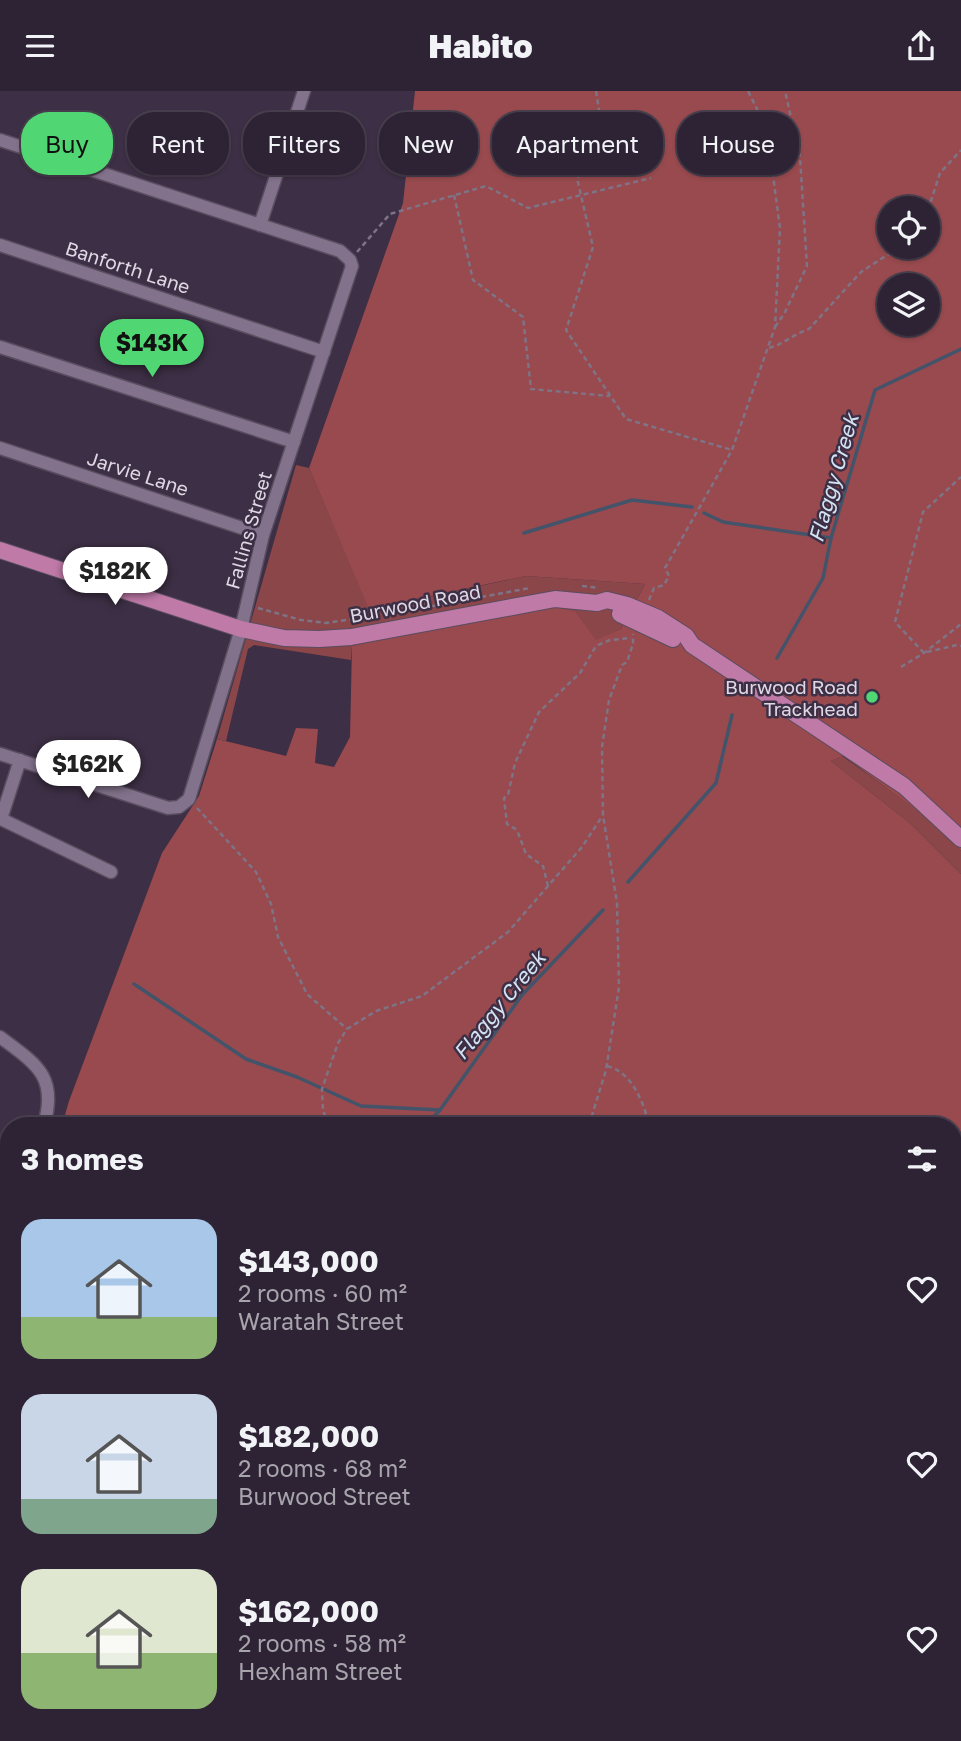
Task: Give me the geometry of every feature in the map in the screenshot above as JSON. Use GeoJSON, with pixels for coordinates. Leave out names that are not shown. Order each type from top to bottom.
{"type":"FeatureCollection","features":[{"type":"Feature","properties":{"kind":"main road","name":"Burwood Road"},"geometry":{"type":"LineString","coordinates":[[0,550],[242,629],[284,638],[351,637],[555,599],[600,596],[686,636],[692,645],[904,786],[961,839]]}},
{"type":"Feature","properties":{"kind":"street"},"geometry":{"type":"LineString","coordinates":[[260,225],[304,91]]}},
{"type":"Feature","properties":{"kind":"street"},"geometry":{"type":"LineString","coordinates":[[0,140],[340,251],[350,260]]}},
{"type":"Feature","properties":{"kind":"street","name":"Banforth Lane"},"geometry":{"type":"LineString","coordinates":[[0,245],[324,352]]}},
{"type":"Feature","properties":{"kind":"street","name":"Fallins Street"},"geometry":{"type":"LineString","coordinates":[[184,803],[242,629],[263,535],[351,272],[350,260]]}},
{"type":"Feature","properties":{"kind":"street"},"geometry":{"type":"LineString","coordinates":[[0,347],[294,442]]}},
{"type":"Feature","properties":{"kind":"street","name":"Jarvie Lane"},"geometry":{"type":"LineString","coordinates":[[0,448],[263,535]]}},
{"type":"Feature","properties":{"kind":"street"},"geometry":{"type":"LineString","coordinates":[[0,754],[168,808],[184,803]]}},
{"type":"Feature","properties":{"kind":"street"},"geometry":{"type":"LineString","coordinates":[[20,760],[0,819],[111,872]]}},
{"type":"Feature","properties":{"kind":"street"},"geometry":{"type":"LineString","coordinates":[[0,1037],[36,1066],[47,1083],[49,1097],[45,1117]]}},
{"type":"Feature","properties":{"kind":"path"},"geometry":{"type":"LineString","coordinates":[[596,91],[605,149],[577,178],[593,247],[566,330],[626,419],[732,450]]}},
{"type":"Feature","properties":{"kind":"path"},"geometry":{"type":"LineString","coordinates":[[591,1117],[607,1066],[619,987],[617,903],[603,815],[601,747],[607,712],[622,665],[627,662],[633,644],[631,638],[654,588],[664,585],[669,576],[665,568],[732,450],[775,327],[780,227],[772,168],[757,109],[748,91]]}},
{"type":"Feature","properties":{"kind":"path"},"geometry":{"type":"LineString","coordinates":[[775,327],[807,266],[800,157],[785,91]]}},
{"type":"Feature","properties":{"kind":"path"},"geometry":{"type":"LineString","coordinates":[[933,196],[940,173],[961,150]]}},
{"type":"Feature","properties":{"kind":"path"},"geometry":{"type":"LineString","coordinates":[[350,260],[390,214],[486,186],[528,208],[651,178]]}},
{"type":"Feature","properties":{"kind":"path"},"geometry":{"type":"LineString","coordinates":[[454,195],[473,280],[523,317],[531,389],[610,396]]}},
{"type":"Feature","properties":{"kind":"path"},"geometry":{"type":"LineString","coordinates":[[769,348],[781,345],[809,329],[861,272],[881,259]]}},
{"type":"Feature","properties":{"kind":"path"},"geometry":{"type":"LineString","coordinates":[[924,653],[895,622],[923,512],[961,477]]}},
{"type":"Feature","properties":{"kind":"path"},"geometry":{"type":"LineString","coordinates":[[579,586],[600,596]]}},
{"type":"Feature","properties":{"kind":"path"},"geometry":{"type":"LineString","coordinates":[[247,605],[301,620],[326,623],[530,588]]}},
{"type":"Feature","properties":{"kind":"path"},"geometry":{"type":"LineString","coordinates":[[901,667],[961,624]]}},
{"type":"Feature","properties":{"kind":"path"},"geometry":{"type":"LineString","coordinates":[[548,886],[543,866],[526,855],[517,830],[507,824],[504,798],[509,795],[515,764],[539,712],[580,673],[596,646],[610,640],[631,638]]}},
{"type":"Feature","properties":{"kind":"path"},"geometry":{"type":"LineString","coordinates":[[924,653],[961,646]]}},
{"type":"Feature","properties":{"kind":"path"},"geometry":{"type":"LineString","coordinates":[[184,803],[256,872],[271,904],[278,937],[307,994],[347,1029]]}},
{"type":"Feature","properties":{"kind":"path"},"geometry":{"type":"LineString","coordinates":[[325,1117],[322,1089],[338,1042],[347,1029],[376,1011],[422,996],[508,932],[582,847],[603,815]]}},
{"type":"Feature","properties":{"kind":"path"},"geometry":{"type":"LineString","coordinates":[[607,1066],[618,1069],[632,1083],[647,1117]]}},
{"type":"Feature","properties":{"kind":"shaded area"},"geometry":{"type":"Polygon","coordinates":[[[415,91],[961,91],[961,851],[918,811],[843,756],[831,761],[910,823],[961,874],[961,1117],[64,1117],[162,853],[199,796],[217,739],[286,756],[296,728],[318,729],[315,763],[334,767],[350,737],[352,646],[449,623],[550,606],[576,612],[596,640],[621,629],[645,584],[526,576],[369,609],[309,468],[403,203],[406,175],[478,175],[478,112],[413,112],[415,91]]]}},
{"type":"Feature","properties":{"kind":"shaded area"},"geometry":{"type":"Polygon","coordinates":[[[296,465],[309,468],[370,609],[526,576],[645,584],[621,629],[596,641],[576,612],[449,623],[352,646],[351,660],[254,645],[248,649],[226,741],[217,739],[296,465]]]}},
{"type":"Feature","properties":{"kind":"shaded area"},"geometry":{"type":"Polygon","coordinates":[[[842,756],[919,811],[961,851],[961,874],[910,823],[831,761],[842,756]]]}},
{"type":"Feature","properties":{"kind":"waterway","name":"Flaggy Creek"},"geometry":{"type":"LineString","coordinates":[[777,658],[823,578],[831,538],[875,390],[961,349]]}},
{"type":"Feature","properties":{"kind":"waterway"},"geometry":{"type":"LineString","coordinates":[[524,533],[632,500],[692,507]]}},
{"type":"Feature","properties":{"kind":"waterway"},"geometry":{"type":"LineString","coordinates":[[704,513],[723,522],[831,538]]}},
{"type":"Feature","properties":{"kind":"waterway","name":"Flaggy Creek"},"geometry":{"type":"LineString","coordinates":[[628,882],[716,783],[732,715]]}},
{"type":"Feature","properties":{"kind":"waterway","name":"Flaggy Creek"},"geometry":{"type":"LineString","coordinates":[[433,1117],[522,995],[603,910]]}},
{"type":"Feature","properties":{"kind":"waterway"},"geometry":{"type":"LineString","coordinates":[[134,984],[246,1059],[297,1077],[361,1106],[440,1110]]}},
{"type":"Feature","properties":{"kind":"place","name":"Burwood Road Trackhead"},"geometry":{"type":"Point","coordinates":[872,697]}}]}
